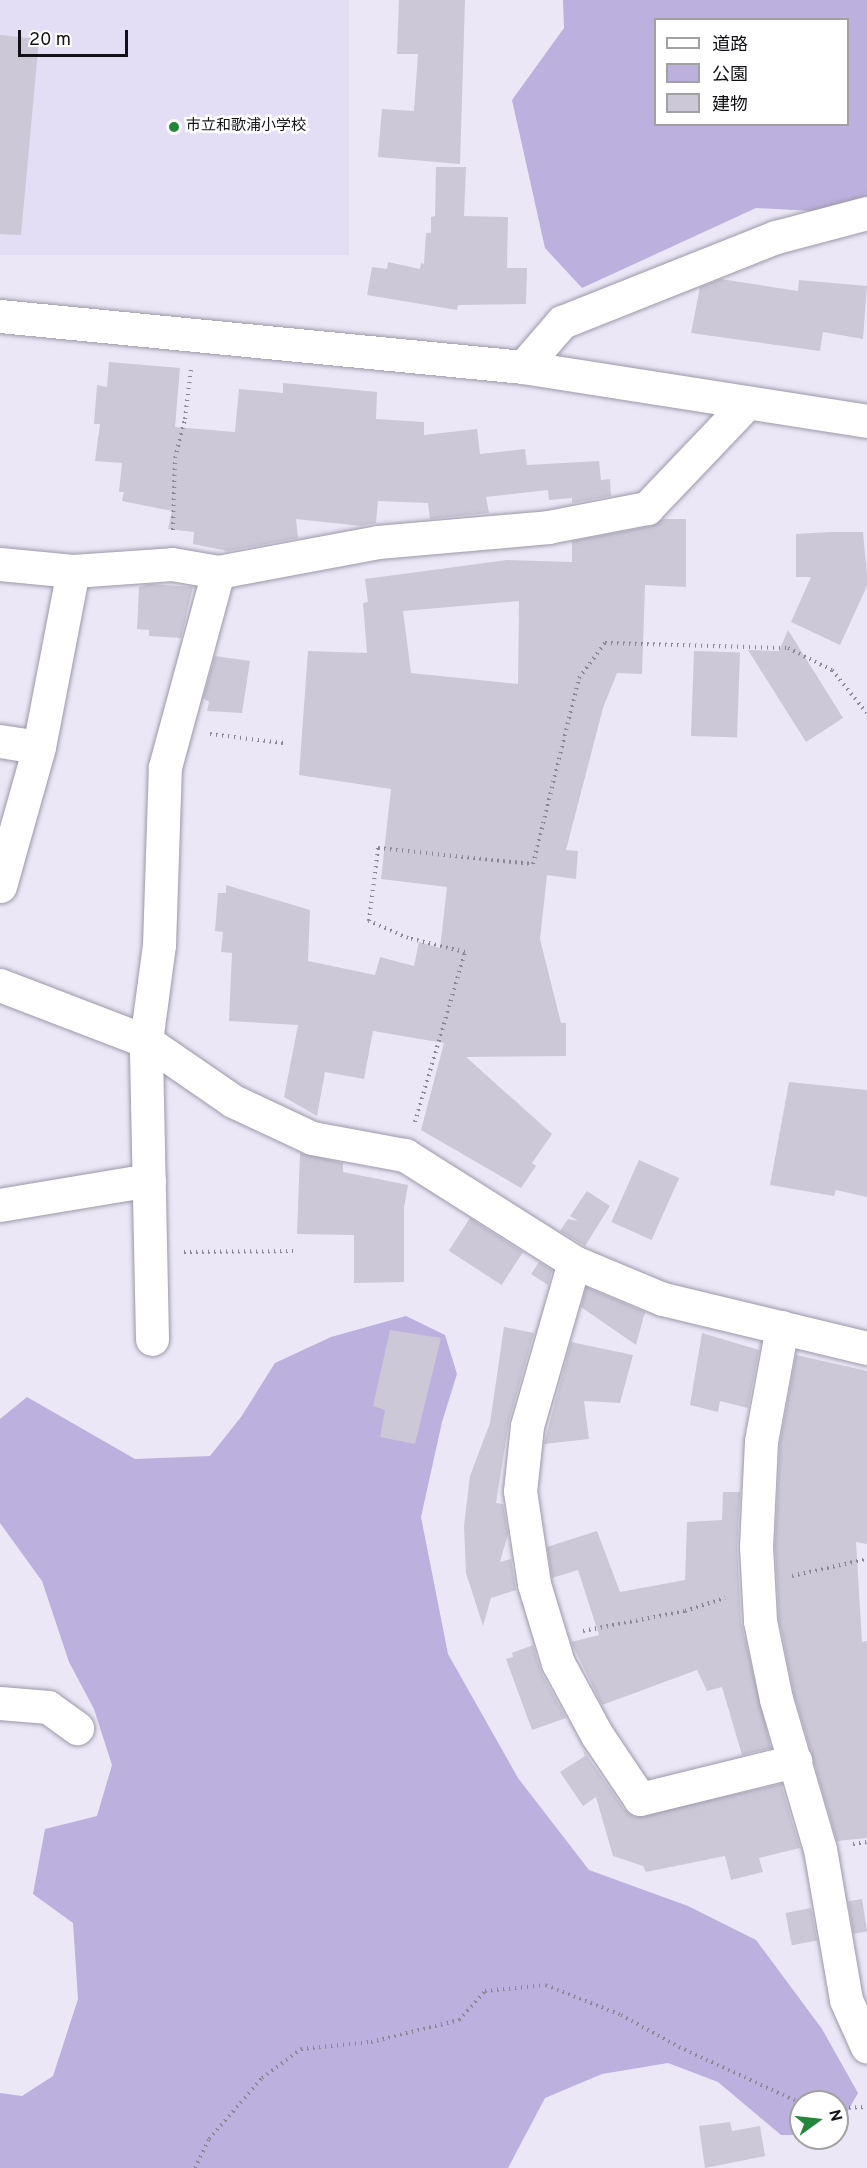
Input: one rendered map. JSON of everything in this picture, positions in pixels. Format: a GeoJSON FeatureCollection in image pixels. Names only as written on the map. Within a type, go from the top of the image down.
{"type":"FeatureCollection","features":[{"type":"Feature","properties":{"kind":"street"},"geometry":{"type":"LineString","coordinates":[[523,367],[562,322],[776,237],[867,213]]}},
{"type":"Feature","properties":{"kind":"street"},"geometry":{"type":"LineString","coordinates":[[0,316],[523,367],[747,404],[867,421]]}},
{"type":"Feature","properties":{"kind":"street"},"geometry":{"type":"LineString","coordinates":[[0,564],[73,571],[172,564],[218,572],[378,542],[548,527],[647,508],[747,404]]}},
{"type":"Feature","properties":{"kind":"street"},"geometry":{"type":"LineString","coordinates":[[0,886],[39,747],[73,571]]}},
{"type":"Feature","properties":{"kind":"street"},"geometry":{"type":"LineString","coordinates":[[152,1339],[146,1041],[159,945],[165,767],[172,729],[218,572]]}},
{"type":"Feature","properties":{"kind":"street"},"geometry":{"type":"LineString","coordinates":[[0,741],[39,747]]}},
{"type":"Feature","properties":{"kind":"street"},"geometry":{"type":"LineString","coordinates":[[0,985],[146,1041],[232,1101],[312,1138],[405,1155],[574,1262],[663,1299],[867,1348]]}},
{"type":"Feature","properties":{"kind":"street"},"geometry":{"type":"LineString","coordinates":[[0,1205],[148,1180]]}},
{"type":"Feature","properties":{"kind":"street"},"geometry":{"type":"LineString","coordinates":[[574,1262],[527,1426],[520,1491],[534,1584],[558,1663],[597,1735],[640,1799],[795,1761]]}},
{"type":"Feature","properties":{"kind":"street"},"geometry":{"type":"LineString","coordinates":[[782,1327],[761,1441],[757,1587],[776,1699],[820,1849],[846,2000],[867,2047]]}},
{"type":"Feature","properties":{"kind":"street"},"geometry":{"type":"LineString","coordinates":[[0,1703],[48,1707],[77,1728]]}},
{"type":"Feature","properties":{"kind":"path"},"geometry":{"type":"LineString","coordinates":[[172,564],[175,458],[185,419],[193,335]]}},
{"type":"Feature","properties":{"kind":"path"},"geometry":{"type":"LineString","coordinates":[[405,1155],[465,952],[408,938],[369,921],[378,848],[533,864],[579,678],[605,643],[788,648],[832,670],[867,713]]}},
{"type":"Feature","properties":{"kind":"path"},"geometry":{"type":"LineString","coordinates":[[172,729],[283,743]]}},
{"type":"Feature","properties":{"kind":"path"},"geometry":{"type":"LineString","coordinates":[[150,1252],[293,1251]]}},
{"type":"Feature","properties":{"kind":"path"},"geometry":{"type":"LineString","coordinates":[[550,1637],[686,1611],[757,1587],[867,1559]]}},
{"type":"Feature","properties":{"kind":"path"},"geometry":{"type":"LineString","coordinates":[[195,2168],[209,2139],[262,2078],[302,2049],[371,2042],[459,2020],[484,1990],[546,1985],[621,2015],[678,2047],[789,2098]]}},
{"type":"Feature","properties":{"kind":"path"},"geometry":{"type":"LineString","coordinates":[[849,2108],[867,2107]]}},
{"type":"Feature","properties":{"kind":"shaded area","name":"市立和歌浦小学校"},"geometry":{"type":"Polygon","coordinates":[[[0,0],[349,0],[349,255],[0,255],[0,0]]]}},
{"type":"Feature","properties":{"kind":"green space"},"geometry":{"type":"Polygon","coordinates":[[[563,0],[867,0],[867,214],[756,208],[582,288],[545,248],[512,100],[564,28],[563,0]]]}},
{"type":"Feature","properties":{"kind":"green space"},"geometry":{"type":"Polygon","coordinates":[[[406,1316],[445,1335],[457,1374],[442,1422],[421,1517],[448,1654],[518,1778],[589,1870],[688,1906],[756,1940],[822,2029],[858,2093],[849,2109],[849,2090],[789,2090],[789,2135],[781,2135],[718,2082],[668,2063],[602,2074],[545,2098],[508,2168],[0,2168],[0,2093],[22,2096],[53,2076],[78,1999],[73,1923],[33,1894],[45,1829],[97,1816],[112,1765],[94,1709],[69,1662],[42,1581],[0,1523],[0,1419],[27,1397],[135,1459],[210,1456],[241,1417],[275,1363],[331,1337],[406,1316]]]}},
{"type":"Feature","properties":{"kind":"building"},"geometry":{"type":"Polygon","coordinates":[[[399,0],[465,0],[460,164],[378,157],[382,109],[414,111],[418,54],[397,54],[399,0]]]}},
{"type":"Feature","properties":{"kind":"building"},"geometry":{"type":"Polygon","coordinates":[[[0,35],[39,39],[21,235],[0,234],[0,35]]]}},
{"type":"Feature","properties":{"kind":"building"},"geometry":{"type":"Polygon","coordinates":[[[436,167],[466,167],[464,216],[508,217],[507,268],[527,268],[526,304],[458,305],[457,310],[367,295],[372,267],[387,269],[388,262],[420,269],[421,263],[424,264],[426,233],[431,233],[431,217],[435,216],[436,167]]]}},
{"type":"Feature","properties":{"kind":"building"},"geometry":{"type":"Polygon","coordinates":[[[721,279],[798,291],[799,280],[867,286],[863,339],[823,332],[820,351],[691,333],[700,287],[721,279]]]}},
{"type":"Feature","properties":{"kind":"building"},"geometry":{"type":"Polygon","coordinates":[[[109,362],[180,368],[175,427],[235,432],[239,389],[283,393],[283,383],[377,392],[376,419],[424,422],[424,435],[477,429],[480,454],[525,449],[527,465],[599,461],[601,480],[610,479],[611,496],[572,503],[572,498],[549,500],[548,490],[486,497],[489,513],[430,519],[428,503],[378,501],[376,523],[361,526],[296,519],[298,538],[228,551],[193,544],[194,532],[168,529],[172,511],[122,501],[124,492],[119,492],[122,463],[95,461],[100,424],[94,424],[97,385],[107,387],[109,362]]]}},
{"type":"Feature","properties":{"kind":"building"},"geometry":{"type":"Polygon","coordinates":[[[663,519],[686,519],[686,587],[645,585],[642,674],[617,673],[603,708],[566,850],[578,851],[576,879],[547,875],[540,939],[561,1023],[566,1023],[566,1056],[466,1057],[552,1134],[532,1163],[536,1166],[521,1188],[421,1130],[444,1043],[373,1031],[364,1079],[325,1072],[317,1116],[284,1097],[298,1025],[229,1021],[232,953],[221,952],[223,932],[215,931],[218,893],[226,893],[226,885],[310,910],[308,961],[375,975],[380,957],[414,966],[419,942],[440,948],[447,887],[381,879],[391,789],[299,775],[308,651],[367,653],[363,603],[368,602],[365,579],[507,560],[572,562],[572,541],[651,526],[663,519]],[[519,601],[403,611],[411,673],[518,684],[519,601]]]}},
{"type":"Feature","properties":{"kind":"building"},"geometry":{"type":"Polygon","coordinates":[[[863,532],[867,574],[867,586],[840,645],[791,622],[811,577],[796,577],[796,534],[863,532]]]}},
{"type":"Feature","properties":{"kind":"building"},"geometry":{"type":"Polygon","coordinates":[[[149,584],[193,587],[181,638],[149,636],[149,630],[137,629],[139,587],[149,584]]]}},
{"type":"Feature","properties":{"kind":"building"},"geometry":{"type":"Polygon","coordinates":[[[788,630],[843,718],[806,742],[748,650],[779,651],[788,630]]]}},
{"type":"Feature","properties":{"kind":"building"},"geometry":{"type":"Polygon","coordinates":[[[694,651],[740,653],[737,738],[691,736],[694,651]]]}},
{"type":"Feature","properties":{"kind":"building"},"geometry":{"type":"Polygon","coordinates":[[[215,656],[250,661],[242,713],[207,711],[209,702],[203,698],[215,656]]]}},
{"type":"Feature","properties":{"kind":"building"},"geometry":{"type":"Polygon","coordinates":[[[789,1082],[867,1090],[867,1197],[836,1190],[834,1196],[770,1185],[789,1082]]]}},
{"type":"Feature","properties":{"kind":"building"},"geometry":{"type":"Polygon","coordinates":[[[300,1153],[343,1163],[343,1172],[408,1185],[404,1208],[404,1282],[354,1283],[354,1235],[297,1234],[300,1153]]]}},
{"type":"Feature","properties":{"kind":"building"},"geometry":{"type":"Polygon","coordinates":[[[639,1160],[679,1178],[652,1240],[611,1222],[639,1160]]]}},
{"type":"Feature","properties":{"kind":"building"},"geometry":{"type":"Polygon","coordinates":[[[587,1191],[610,1206],[585,1246],[560,1231],[568,1219],[578,1221],[570,1216],[587,1191]]]}},
{"type":"Feature","properties":{"kind":"building"},"geometry":{"type":"Polygon","coordinates":[[[470,1218],[523,1252],[502,1285],[449,1251],[470,1218]]]}},
{"type":"Feature","properties":{"kind":"building"},"geometry":{"type":"Polygon","coordinates":[[[539,1262],[552,1270],[548,1285],[531,1274],[539,1262]]]}},
{"type":"Feature","properties":{"kind":"building"},"geometry":{"type":"Polygon","coordinates":[[[586,1287],[645,1312],[636,1345],[581,1307],[586,1287]]]}},
{"type":"Feature","properties":{"kind":"building"},"geometry":{"type":"Polygon","coordinates":[[[504,1327],[534,1333],[509,1421],[496,1503],[503,1504],[508,1534],[500,1562],[511,1559],[516,1590],[491,1598],[483,1626],[466,1573],[464,1526],[470,1476],[490,1423],[504,1327]]]}},
{"type":"Feature","properties":{"kind":"building"},"geometry":{"type":"Polygon","coordinates":[[[390,1330],[441,1338],[415,1444],[380,1437],[385,1410],[373,1406],[390,1330]]]}},
{"type":"Feature","properties":{"kind":"building"},"geometry":{"type":"Polygon","coordinates":[[[702,1333],[759,1350],[748,1408],[720,1401],[718,1412],[690,1405],[702,1333]]]}},
{"type":"Feature","properties":{"kind":"building"},"geometry":{"type":"Polygon","coordinates":[[[571,1342],[633,1355],[620,1403],[584,1401],[589,1439],[544,1444],[571,1342]]]}},
{"type":"Feature","properties":{"kind":"building"},"geometry":{"type":"Polygon","coordinates":[[[796,1355],[867,1371],[867,1544],[856,1542],[862,1642],[867,1641],[867,1838],[837,1841],[794,1694],[779,1619],[775,1546],[780,1443],[796,1355]]]}},
{"type":"Feature","properties":{"kind":"building"},"geometry":{"type":"Polygon","coordinates":[[[723,1492],[740,1492],[737,1547],[741,1622],[771,1748],[742,1755],[722,1687],[707,1691],[697,1670],[602,1705],[571,1642],[599,1635],[578,1570],[552,1578],[547,1547],[597,1531],[620,1592],[685,1580],[687,1522],[722,1520],[723,1492]]]}},
{"type":"Feature","properties":{"kind":"building"},"geometry":{"type":"Polygon","coordinates":[[[533,1645],[541,1672],[566,1718],[532,1730],[506,1659],[513,1657],[512,1653],[533,1645]]]}},
{"type":"Feature","properties":{"kind":"building"},"geometry":{"type":"Polygon","coordinates":[[[583,1750],[624,1809],[634,1817],[781,1784],[800,1848],[759,1858],[763,1872],[731,1880],[725,1856],[646,1872],[643,1866],[613,1856],[596,1797],[583,1806],[560,1772],[585,1756],[583,1750]]]}},
{"type":"Feature","properties":{"kind":"building"},"geometry":{"type":"Polygon","coordinates":[[[862,1899],[867,1932],[853,1934],[848,1901],[862,1899]]]}},
{"type":"Feature","properties":{"kind":"building"},"geometry":{"type":"Polygon","coordinates":[[[811,1908],[817,1940],[792,1945],[785,1913],[811,1908]]]}},
{"type":"Feature","properties":{"kind":"building"},"geometry":{"type":"Polygon","coordinates":[[[730,2122],[732,2131],[760,2126],[765,2156],[705,2168],[699,2126],[730,2122]]]}},
{"type":"Feature","properties":{"kind":"place","name":"市立和歌浦小学校"},"geometry":{"type":"Point","coordinates":[174,127]}}]}
